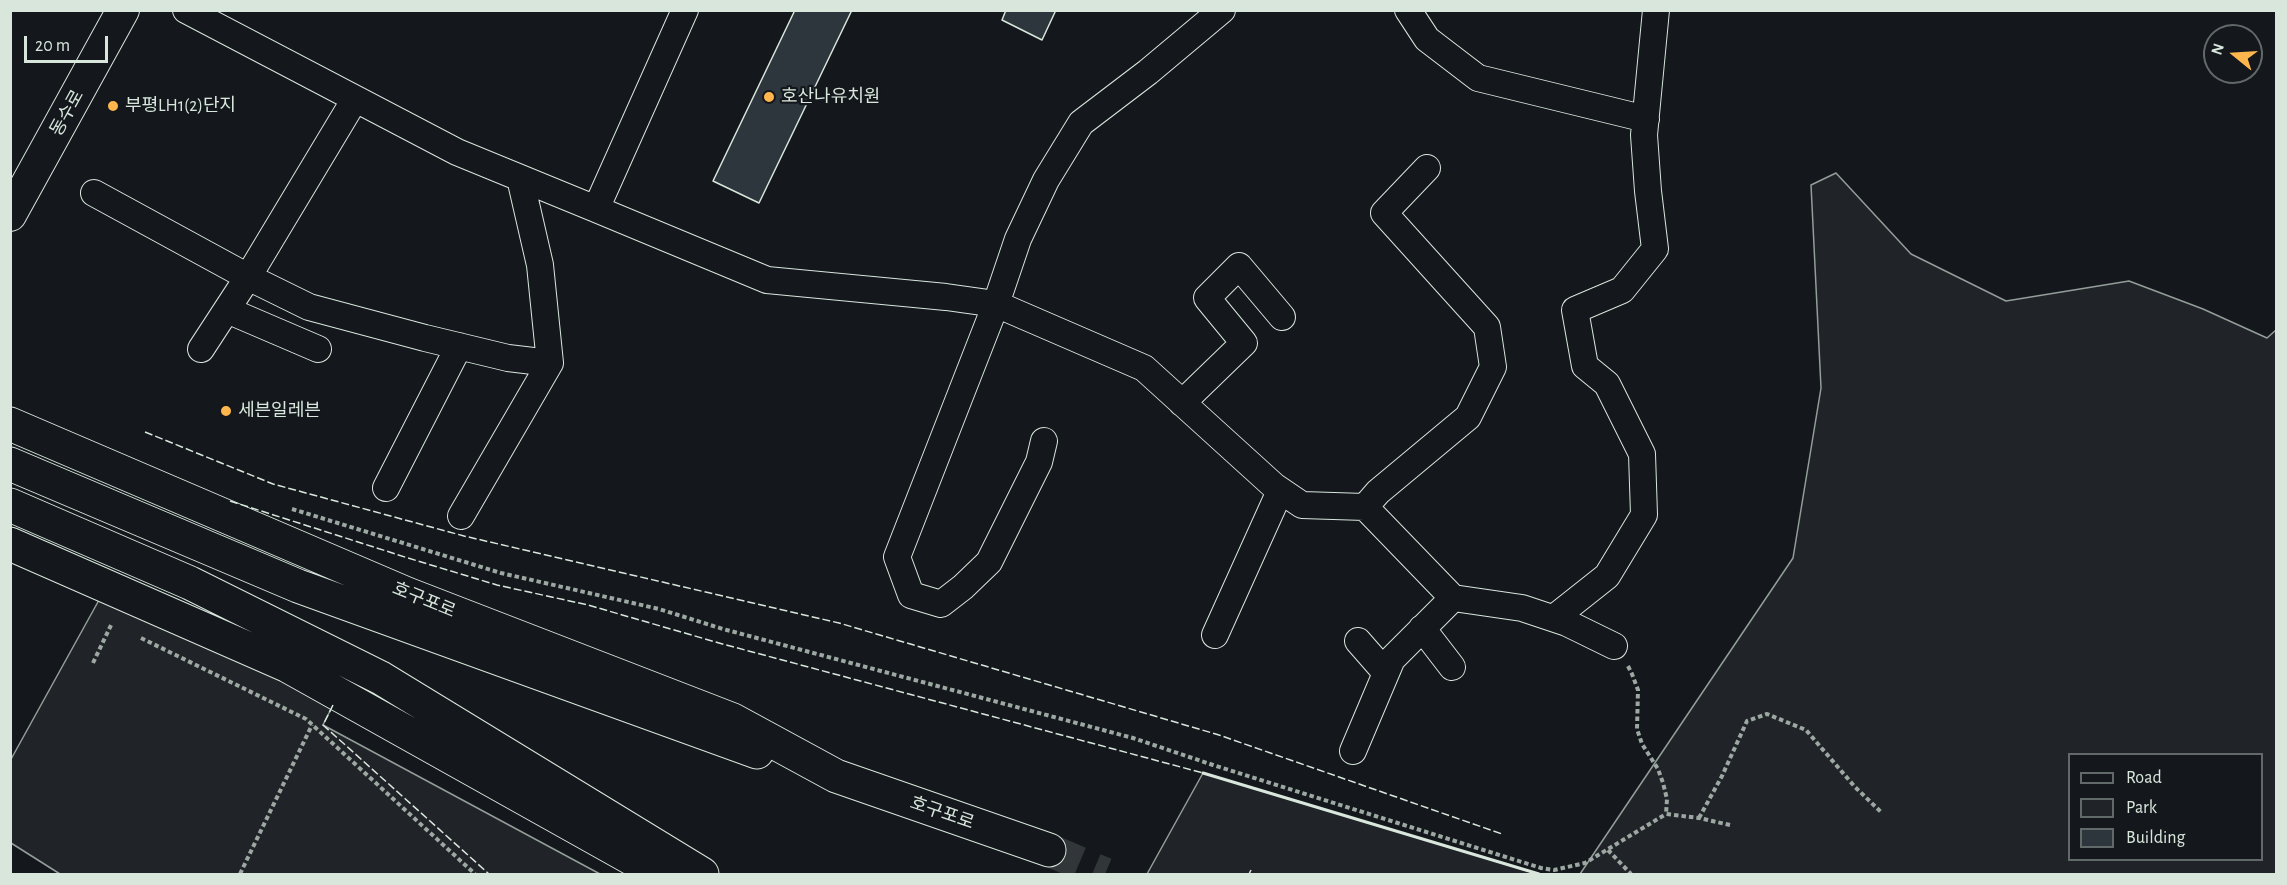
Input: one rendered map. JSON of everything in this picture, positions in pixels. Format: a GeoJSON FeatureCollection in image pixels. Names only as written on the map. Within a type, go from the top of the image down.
{"type":"FeatureCollection","features":[{"type":"Feature","properties":{"kind":"main road","name":"호구포로"},"geometry":{"type":"LineString","coordinates":[[10,424],[407,594],[733,720],[836,776]]}},
{"type":"Feature","properties":{"kind":"main road","name":"호구포로"},"geometry":{"type":"LineString","coordinates":[[10,464],[298,586],[725,742],[836,776],[1049,850]]}},
{"type":"Feature","properties":{"kind":"main road"},"geometry":{"type":"LineString","coordinates":[[10,506],[190,583],[381,678],[702,874]]}},
{"type":"Feature","properties":{"kind":"main road"},"geometry":{"type":"LineString","coordinates":[[10,544],[288,666],[640,863],[667,874]]}},
{"type":"Feature","properties":{"kind":"street","name":"동수로"},"geometry":{"type":"LineString","coordinates":[[10,215],[123,10]]}},
{"type":"Feature","properties":{"kind":"street"},"geometry":{"type":"LineString","coordinates":[[186,10],[457,152],[767,280],[996,304],[1144,368],[1280,491],[1302,505],[1365,507],[1453,598],[1522,608],[1554,618],[1614,646]]}},
{"type":"Feature","properties":{"kind":"street"},"geometry":{"type":"LineString","coordinates":[[596,209],[685,10]]}},
{"type":"Feature","properties":{"kind":"street"},"geometry":{"type":"LineString","coordinates":[[1044,441],[1039,462],[989,562],[941,604],[911,595],[897,557],[996,304],[1018,239],[1046,180],[1081,123],[1148,72],[1222,10]]}},
{"type":"Feature","properties":{"kind":"street"},"geometry":{"type":"LineString","coordinates":[[1408,10],[1427,39],[1478,78],[1646,119]]}},
{"type":"Feature","properties":{"kind":"street"},"geometry":{"type":"LineString","coordinates":[[1554,618],[1607,576],[1644,515],[1642,454],[1607,384],[1585,366],[1575,310],[1622,290],[1655,249],[1644,135],[1656,10]]}},
{"type":"Feature","properties":{"kind":"street"},"geometry":{"type":"LineString","coordinates":[[201,349],[249,277],[355,99]]}},
{"type":"Feature","properties":{"kind":"street"},"geometry":{"type":"LineString","coordinates":[[1365,507],[1378,492],[1468,417],[1493,367],[1487,327],[1384,213],[1427,168]]}},
{"type":"Feature","properties":{"kind":"street"},"geometry":{"type":"LineString","coordinates":[[461,516],[550,363],[540,266],[520,178]]}},
{"type":"Feature","properties":{"kind":"street"},"geometry":{"type":"LineString","coordinates":[[94,193],[309,307],[508,358],[550,363]]}},
{"type":"Feature","properties":{"kind":"street"},"geometry":{"type":"LineString","coordinates":[[1182,403],[1244,343],[1207,298],[1239,266],[1282,317]]}},
{"type":"Feature","properties":{"kind":"street"},"geometry":{"type":"LineString","coordinates":[[227,310],[318,349]]}},
{"type":"Feature","properties":{"kind":"street"},"geometry":{"type":"LineString","coordinates":[[386,488],[459,346]]}},
{"type":"Feature","properties":{"kind":"street"},"geometry":{"type":"LineString","coordinates":[[1215,635],[1280,491]]}},
{"type":"Feature","properties":{"kind":"street"},"geometry":{"type":"LineString","coordinates":[[1353,752],[1392,659],[1453,598]]}},
{"type":"Feature","properties":{"kind":"street"},"geometry":{"type":"LineString","coordinates":[[1422,628],[1452,667]]}},
{"type":"Feature","properties":{"kind":"street"},"geometry":{"type":"LineString","coordinates":[[1358,640],[1386,673]]}},
{"type":"Feature","properties":{"kind":"path"},"geometry":{"type":"LineString","coordinates":[[290,508],[501,573],[659,609],[723,629],[1133,738],[1224,769],[1541,868],[1554,870],[1585,863],[1666,813],[1730,825]]}},
{"type":"Feature","properties":{"kind":"path"},"geometry":{"type":"LineString","coordinates":[[93,663],[112,623]]}},
{"type":"Feature","properties":{"kind":"path"},"geometry":{"type":"LineString","coordinates":[[1614,646],[1632,674],[1638,690],[1637,729],[1642,744],[1658,769],[1663,783],[1666,813]]}},
{"type":"Feature","properties":{"kind":"path"},"geometry":{"type":"LineString","coordinates":[[1699,818],[1722,776],[1747,721],[1767,714],[1806,730],[1855,787],[1881,812]]}},
{"type":"Feature","properties":{"kind":"path"},"geometry":{"type":"LineString","coordinates":[[240,874],[312,725],[475,874]]}},
{"type":"Feature","properties":{"kind":"path"},"geometry":{"type":"LineString","coordinates":[[1608,849],[1631,874]]}},
{"type":"Feature","properties":{"kind":"green space"},"geometry":{"type":"Polygon","coordinates":[[[1836,173],[1911,254],[2006,301],[2129,281],[2203,309],[2267,338],[2276,330],[2276,874],[1580,874],[1793,558],[1821,388],[1811,185],[1836,173]]]}},
{"type":"Feature","properties":{"kind":"green space"},"geometry":{"type":"Polygon","coordinates":[[[104,591],[334,703],[323,725],[600,874],[60,874],[11,843],[10,761],[104,591]]]}},
{"type":"Feature","properties":{"kind":"green space"},"geometry":{"type":"Polygon","coordinates":[[[1203,773],[1538,874],[1147,874],[1203,773]]]}},
{"type":"Feature","properties":{"kind":"building"},"geometry":{"type":"Polygon","coordinates":[[[795,10],[852,10],[759,203],[713,181],[795,10]]]}},
{"type":"Feature","properties":{"kind":"building"},"geometry":{"type":"Polygon","coordinates":[[[1006,10],[1056,10],[1042,40],[1002,20],[1006,10]]]}},
{"type":"Feature","properties":{"kind":"tunnel"},"geometry":{"type":"LineString","coordinates":[[1049,850],[1105,874]]}},
{"type":"Feature","properties":{"kind":"fence"},"geometry":{"type":"LineString","coordinates":[[145,432],[273,484],[464,536],[839,623],[1219,735],[1502,834]]}},
{"type":"Feature","properties":{"kind":"fence"},"geometry":{"type":"LineString","coordinates":[[230,501],[497,585],[588,605],[719,643],[1203,773]]}},
{"type":"Feature","properties":{"kind":"fence"},"geometry":{"type":"LineString","coordinates":[[333,705],[323,725],[489,874]]}},
{"type":"Feature","properties":{"kind":"fence"},"geometry":{"type":"LineString","coordinates":[[1249,874],[1251,870]]}},
{"type":"Feature","properties":{"kind":"wall"},"geometry":{"type":"LineString","coordinates":[[1203,773],[1539,874]]}},
{"type":"Feature","properties":{"kind":"place","name":"호산나유치원"},"geometry":{"type":"Point","coordinates":[769,97]}},
{"type":"Feature","properties":{"kind":"place","name":"부평LH1(2)단지"},"geometry":{"type":"Point","coordinates":[113,106]}},
{"type":"Feature","properties":{"kind":"place","name":"세븐일레븐"},"geometry":{"type":"Point","coordinates":[226,411]}}]}
